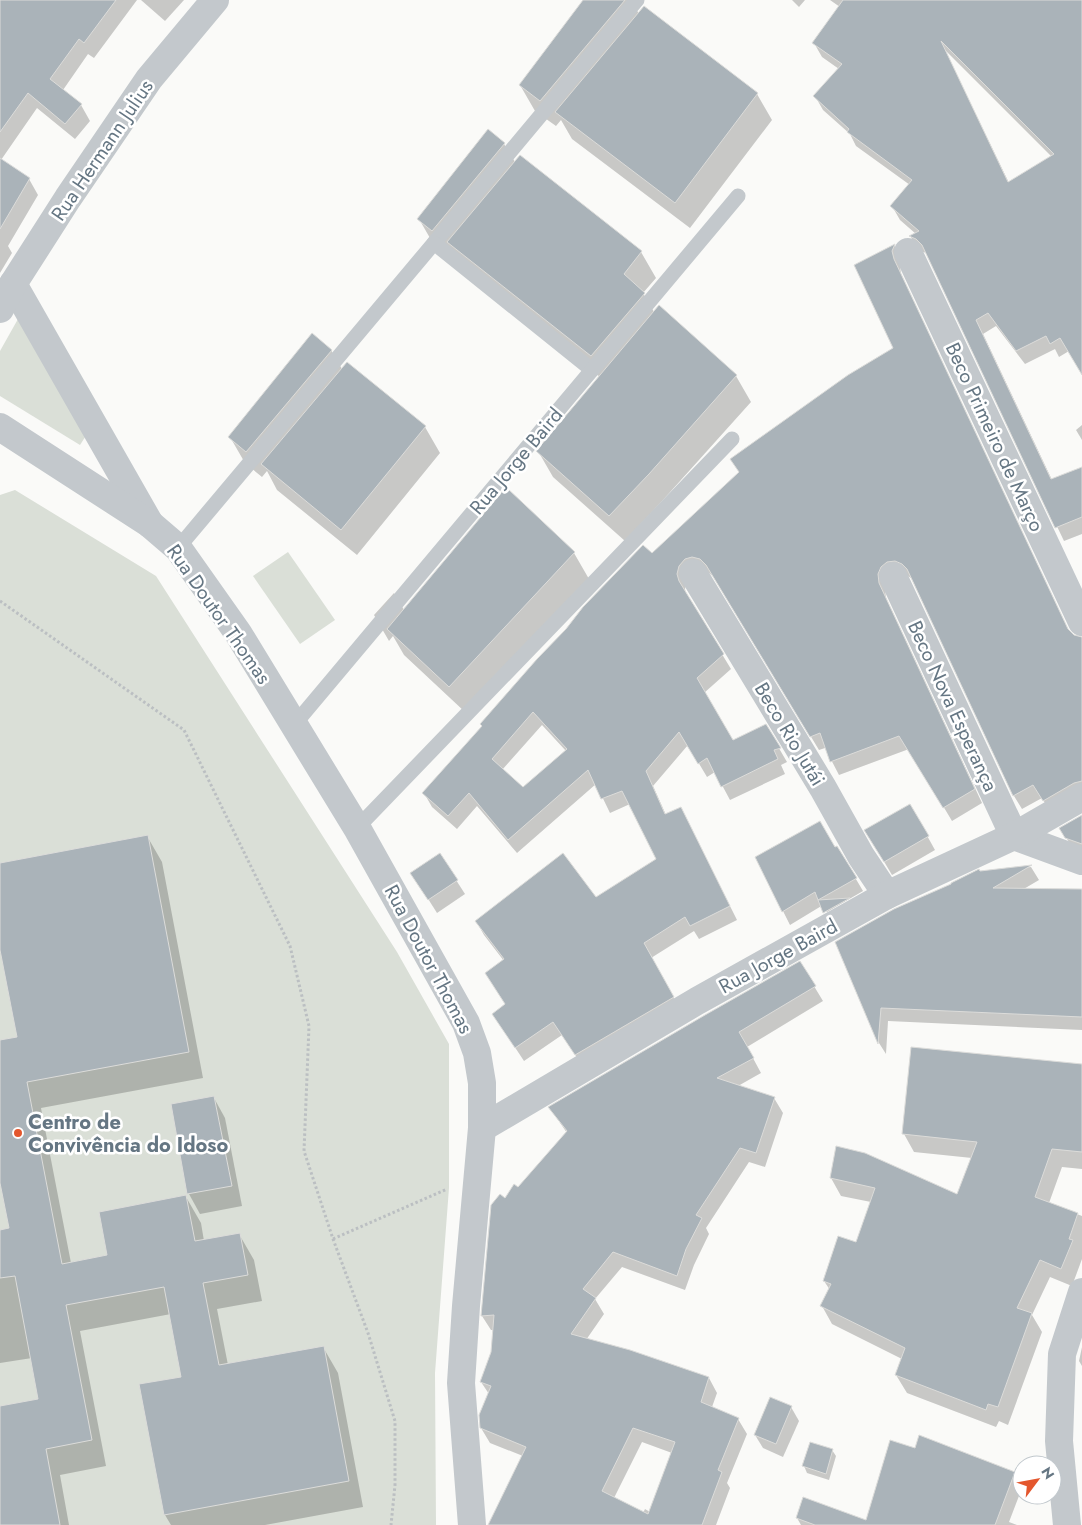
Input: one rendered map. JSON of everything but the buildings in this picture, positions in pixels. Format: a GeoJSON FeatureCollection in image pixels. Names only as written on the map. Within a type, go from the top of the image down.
{"type":"FeatureCollection","features":[{"type":"Feature","properties":{"kind":"street","name":"Rua Hermann Julius"},"geometry":{"type":"LineString","coordinates":[[0,309],[13,284],[68,198],[149,79],[215,0]]}},
{"type":"Feature","properties":{"kind":"street","name":"Beco Primeiro de Março"},"geometry":{"type":"LineString","coordinates":[[908,252],[1082,622]]}},
{"type":"Feature","properties":{"kind":"street","name":"Rua Doutor Thomas"},"geometry":{"type":"LineString","coordinates":[[13,284],[150,524]]}},
{"type":"Feature","properties":{"kind":"street","name":"Rua Doutor Thomas"},"geometry":{"type":"LineString","coordinates":[[5,436],[150,524],[178,548],[238,634],[357,828],[466,1023],[477,1053],[482,1083],[482,1128],[461,1383],[472,1525]]}},
{"type":"Feature","properties":{"kind":"street","name":"Beco Rio Jutái"},"geometry":{"type":"LineString","coordinates":[[693,573],[823,788],[861,856],[887,895]]}},
{"type":"Feature","properties":{"kind":"street","name":"Beco Nova Esperança"},"geometry":{"type":"LineString","coordinates":[[892,576],[1014,836]]}},
{"type":"Feature","properties":{"kind":"street","name":"Rua Jorge Baird"},"geometry":{"type":"LineString","coordinates":[[482,1128],[697,1001],[887,895],[1014,836],[1082,797]]}},
{"type":"Feature","properties":{"kind":"street"},"geometry":{"type":"LineString","coordinates":[[1014,836],[1082,861]]}},
{"type":"Feature","properties":{"kind":"street"},"geometry":{"type":"LineString","coordinates":[[1067,1525],[1059,1441],[1062,1354],[1082,1292]]}},
{"type":"Feature","properties":{"kind":"lane"},"geometry":{"type":"LineString","coordinates":[[178,548],[637,0]]}},
{"type":"Feature","properties":{"kind":"lane","name":"Rua Jorge Baird"},"geometry":{"type":"LineString","coordinates":[[294,726],[738,196]]}},
{"type":"Feature","properties":{"kind":"lane"},"geometry":{"type":"LineString","coordinates":[[434,243],[592,370]]}},
{"type":"Feature","properties":{"kind":"lane"},"geometry":{"type":"LineString","coordinates":[[357,828],[732,439]]}},
{"type":"Feature","properties":{"kind":"path"},"geometry":{"type":"LineString","coordinates":[[0,601],[184,730],[290,946],[310,1026],[304,1151],[333,1239],[368,1334],[394,1421],[395,1485],[390,1525]]}},
{"type":"Feature","properties":{"kind":"path"},"geometry":{"type":"LineString","coordinates":[[333,1239],[478,1176]]}},
{"type":"Feature","properties":{"kind":"shaded area"},"geometry":{"type":"Polygon","coordinates":[[[18,319],[89,431],[80,445],[0,396],[0,351],[18,319]]]}},
{"type":"Feature","properties":{"kind":"shaded area"},"geometry":{"type":"Polygon","coordinates":[[[15,490],[156,576],[397,952],[449,1044],[449,1188],[435,1373],[436,1525],[0,1525],[0,495],[15,490]]]}},
{"type":"Feature","properties":{"kind":"shaded area"},"geometry":{"type":"Polygon","coordinates":[[[288,552],[335,620],[300,644],[253,576],[288,552]]]}},
{"type":"Feature","properties":{"kind":"place","name":"Centro de Convivência do Idoso"},"geometry":{"type":"Point","coordinates":[18,1133]}}]}
